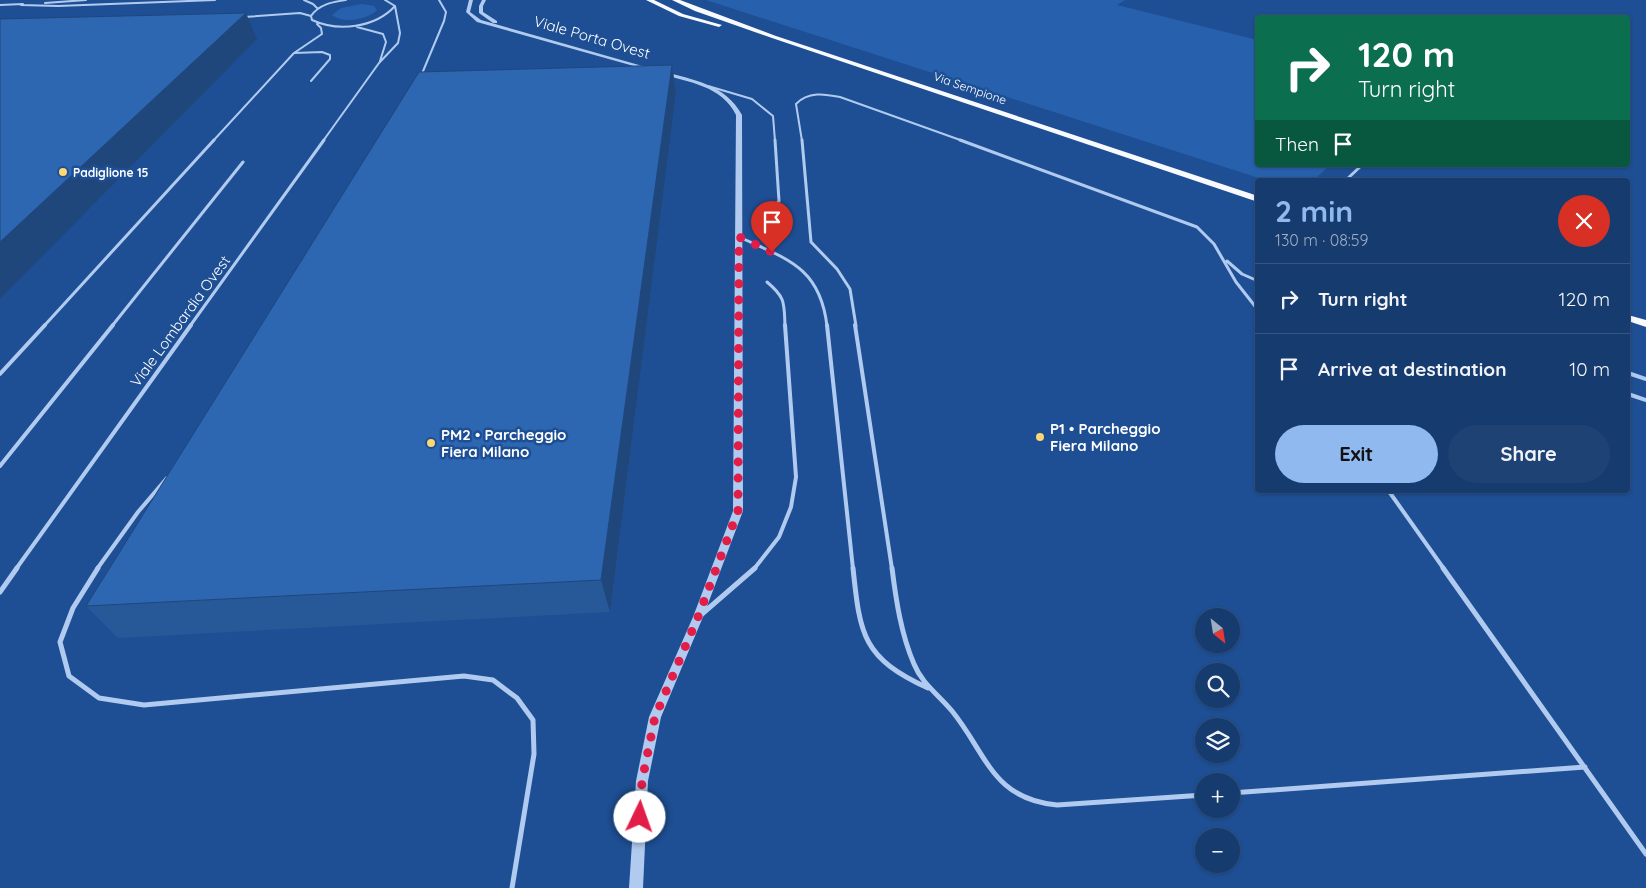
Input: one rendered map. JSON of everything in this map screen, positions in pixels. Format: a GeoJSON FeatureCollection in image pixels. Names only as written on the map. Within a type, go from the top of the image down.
{"type":"FeatureCollection","features":[{"type":"Feature","properties":{"kind":"main road"},"geometry":{"type":"LineString","coordinates":[[649,0],[666,9],[699,20],[774,37]]}},
{"type":"Feature","properties":{"kind":"main road","name":"Via Sempione"},"geometry":{"type":"LineString","coordinates":[[675,0],[774,37],[1255,198]]}},
{"type":"Feature","properties":{"kind":"main road"},"geometry":{"type":"LineString","coordinates":[[1630,319],[1646,324]]}},
{"type":"Feature","properties":{"kind":"street","name":"Viale Porta Ovest"},"geometry":{"type":"LineString","coordinates":[[471,0],[468,9],[470,15],[479,21],[694,82],[724,95],[736,106],[739,115],[738,511],[698,617],[655,717],[642,781],[636,888]]}},
{"type":"Feature","properties":{"kind":"street","name":"Viale Porta Ovest"},"geometry":{"type":"LineString","coordinates":[[484,0],[481,6],[482,13],[502,26]]}},
{"type":"Feature","properties":{"kind":"lane"},"geometry":{"type":"LineString","coordinates":[[0,5],[86,0]]}},
{"type":"Feature","properties":{"kind":"lane"},"geometry":{"type":"LineString","coordinates":[[21,4],[58,6],[214,0]]}},
{"type":"Feature","properties":{"kind":"lane"},"geometry":{"type":"LineString","coordinates":[[304,0],[313,4],[318,9]]}},
{"type":"Feature","properties":{"kind":"lane"},"geometry":{"type":"LineString","coordinates":[[311,16],[318,9],[346,0]]}},
{"type":"Feature","properties":{"kind":"lane"},"geometry":{"type":"LineString","coordinates":[[317,24],[337,27],[364,24],[381,19],[389,15],[395,6],[385,0]]}},
{"type":"Feature","properties":{"kind":"lane"},"geometry":{"type":"LineString","coordinates":[[419,80],[444,21],[446,12],[439,0]]}},
{"type":"Feature","properties":{"kind":"lane","name":"Viale Lombardia Ovest"},"geometry":{"type":"LineString","coordinates":[[0,592],[379,63],[397,46],[401,36],[395,6]]}},
{"type":"Feature","properties":{"kind":"lane"},"geometry":{"type":"LineString","coordinates":[[0,374],[294,53],[322,34],[322,28],[312,20],[311,16],[300,13],[243,17]]}},
{"type":"Feature","properties":{"kind":"lane","name":"Viale Lombardia Ovest"},"geometry":{"type":"LineString","coordinates":[[337,27],[370,29],[383,34],[386,42],[379,63]]}},
{"type":"Feature","properties":{"kind":"lane"},"geometry":{"type":"LineString","coordinates":[[294,53],[322,52],[330,55],[330,59],[311,81]]}},
{"type":"Feature","properties":{"kind":"lane"},"geometry":{"type":"LineString","coordinates":[[694,82],[747,97],[758,102],[774,116],[778,201],[772,210],[763,216]]}},
{"type":"Feature","properties":{"kind":"lane"},"geometry":{"type":"LineString","coordinates":[[1195,796],[1057,805],[1035,802],[1014,792],[997,778],[952,711],[928,688],[917,672],[901,623],[850,289],[837,269],[811,242],[804,155],[796,104],[798,101],[816,95],[840,97],[1189,223],[1205,232],[1225,260],[1242,274],[1255,280]]}},
{"type":"Feature","properties":{"kind":"lane"},"geometry":{"type":"LineString","coordinates":[[0,466],[243,162]]}},
{"type":"Feature","properties":{"kind":"lane"},"geometry":{"type":"LineString","coordinates":[[1348,178],[1360,167]]}},
{"type":"Feature","properties":{"kind":"lane"},"geometry":{"type":"LineString","coordinates":[[739,237],[801,268],[818,287],[825,310],[858,615],[874,653],[885,666],[928,688]]}},
{"type":"Feature","properties":{"kind":"lane"},"geometry":{"type":"LineString","coordinates":[[1225,260],[1229,271],[1255,306]]}},
{"type":"Feature","properties":{"kind":"lane"},"geometry":{"type":"LineString","coordinates":[[698,617],[758,566],[779,537],[791,507],[796,477],[784,306],[780,293],[766,282]]}},
{"type":"Feature","properties":{"kind":"lane"},"geometry":{"type":"LineString","coordinates":[[1630,374],[1646,379]]}},
{"type":"Feature","properties":{"kind":"lane"},"geometry":{"type":"LineString","coordinates":[[1630,395],[1646,400]]}},
{"type":"Feature","properties":{"kind":"lane"},"geometry":{"type":"LineString","coordinates":[[168,477],[138,512],[73,608],[60,642],[69,676],[98,698],[144,705],[464,676],[493,680],[517,698],[533,720],[534,754],[512,888]]}},
{"type":"Feature","properties":{"kind":"lane"},"geometry":{"type":"LineString","coordinates":[[1390,493],[1646,854]]}},
{"type":"Feature","properties":{"kind":"lane"},"geometry":{"type":"LineString","coordinates":[[1240,792],[1585,767]]}},
{"type":"Feature","properties":{"kind":"shaded area"},"geometry":{"type":"Polygon","coordinates":[[[706,0],[1125,0],[1117,5],[1255,40],[1255,167],[1328,167],[1316,178],[1259,178],[706,0]]]}},
{"type":"Feature","properties":{"kind":"shaded area"},"geometry":{"type":"Polygon","coordinates":[[[362,4],[374,6],[377,10],[355,20],[337,18],[332,15],[341,8],[362,4]]]}},
{"type":"Feature","properties":{"kind":"building","name":"Padiglione 15"},"geometry":{"type":"Polygon","coordinates":[[[246,13],[0,242],[0,19],[246,13]]]}},
{"type":"Feature","properties":{"kind":"building","name":"PM2 • Parcheggio Fiera Milano"},"geometry":{"type":"Polygon","coordinates":[[[672,65],[601,580],[86,606],[419,72],[672,65]]]}},
{"type":"Feature","properties":{"kind":"place","name":"Padiglione 15"},"geometry":{"type":"Point","coordinates":[63,172]}},
{"type":"Feature","properties":{"kind":"place","name":"P1 • Parcheggio Fiera Milano"},"geometry":{"type":"Point","coordinates":[1040,437]}},
{"type":"Feature","properties":{"kind":"place","name":"PM2 • Parcheggio Fiera Milano"},"geometry":{"type":"Point","coordinates":[431,443]}},
{"type":"Feature","properties":{"kind":"route"},"geometry":{"type":"LineString","coordinates":[[640,817],[642,781],[655,717],[698,617],[738,511],[739,237],[772,252]]}}]}
